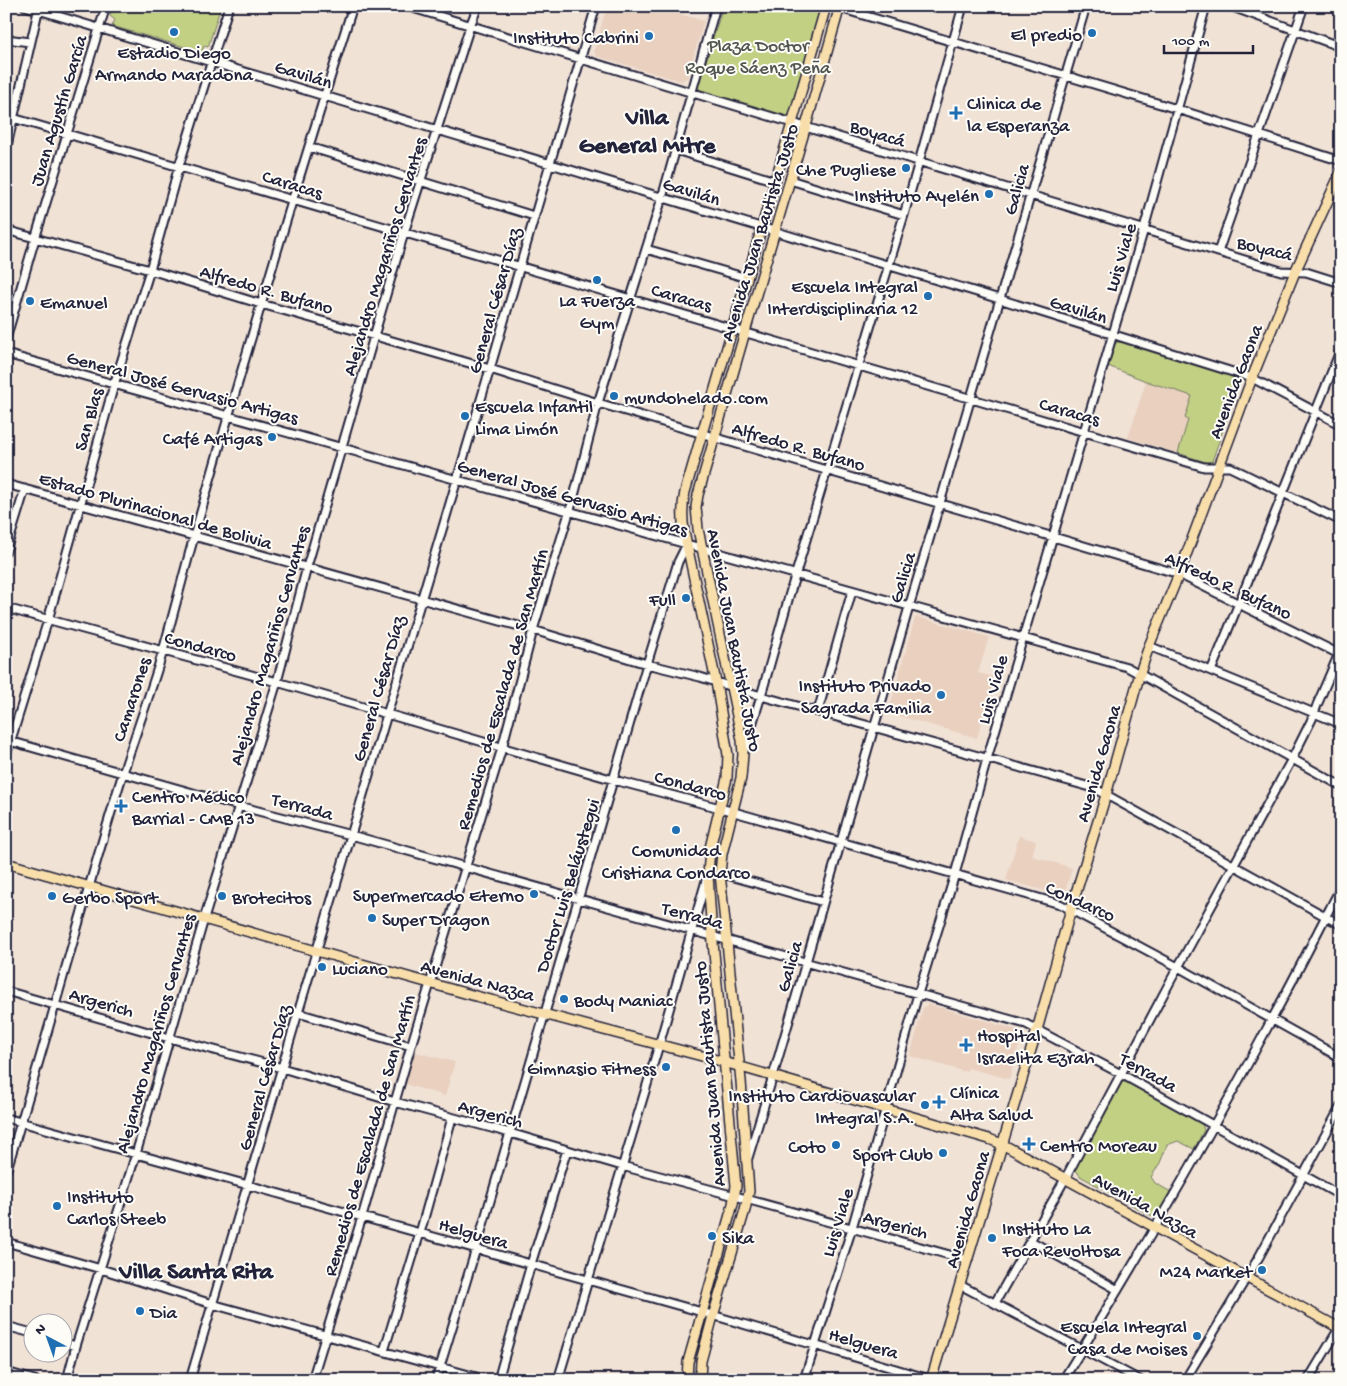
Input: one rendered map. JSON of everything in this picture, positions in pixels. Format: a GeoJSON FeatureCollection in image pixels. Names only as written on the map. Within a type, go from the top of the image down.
{"type":"FeatureCollection","features":[{"type":"Feature","properties":{"kind":"main road","name":"Avenida Juan Bautista Justo"},"geometry":{"type":"LineString","coordinates":[[687,1380],[688,1362],[735,1196],[735,1174],[712,936],[708,875],[710,848],[727,778],[728,755],[716,682],[683,524],[683,503],[826,6]]}},
{"type":"Feature","properties":{"kind":"main road","name":"Avenida Juan Bautista Justo"},"geometry":{"type":"LineString","coordinates":[[700,1380],[701,1361],[749,1191],[720,873],[722,854],[741,778],[742,740],[698,529],[696,507],[744,332],[806,127],[838,7]]}},
{"type":"Feature","properties":{"kind":"main road","name":"Avenida Gaona"},"geometry":{"type":"LineString","coordinates":[[932,1379],[1037,1030],[1149,646],[1179,574],[1252,378],[1295,272],[1341,172]]}},
{"type":"Feature","properties":{"kind":"main road","name":"Avenida Nazca"},"geometry":{"type":"LineString","coordinates":[[6,862],[430,983],[724,1062],[989,1138],[1340,1328]]}},
{"type":"Feature","properties":{"kind":"street","name":"Gavilán"},"geometry":{"type":"LineString","coordinates":[[25,6],[38,7],[98,28],[888,266],[1252,378],[1341,425]]}},
{"type":"Feature","properties":{"kind":"street","name":"Juan Agustín García"},"geometry":{"type":"LineString","coordinates":[[6,339],[106,6]]}},
{"type":"Feature","properties":{"kind":"street","name":"San Blas"},"geometry":{"type":"LineString","coordinates":[[6,756],[8,740],[48,620],[114,385],[229,6]]}},
{"type":"Feature","properties":{"kind":"street","name":"Camarones"},"geometry":{"type":"LineString","coordinates":[[6,1172],[123,772],[163,652],[194,536],[261,304],[353,6]]}},
{"type":"Feature","properties":{"kind":"street","name":"Boyacá"},"geometry":{"type":"LineString","coordinates":[[406,6],[1281,271],[1310,273],[1341,283]]}},
{"type":"Feature","properties":{"kind":"street","name":"Alejandro Magariños Cervantes"},"geometry":{"type":"LineString","coordinates":[[67,1380],[136,1154],[204,919],[277,682],[307,568],[404,233],[478,6]]}},
{"type":"Feature","properties":{"kind":"street","name":"General César Díaz"},"geometry":{"type":"LineString","coordinates":[[190,1380],[596,6]]}},
{"type":"Feature","properties":{"kind":"street","name":"Remedios de Escalada de San Martín"},"geometry":{"type":"LineString","coordinates":[[312,1380],[502,748],[533,630],[570,511],[598,403],[662,198],[716,6]]}},
{"type":"Feature","properties":{"kind":"street"},"geometry":{"type":"LineString","coordinates":[[743,754],[904,215],[963,6]]}},
{"type":"Feature","properties":{"kind":"street","name":"Galicia"},"geometry":{"type":"LineString","coordinates":[[747,1158],[773,1076],[1086,6]]}},
{"type":"Feature","properties":{"kind":"street","name":"Luis Viale"},"geometry":{"type":"LineString","coordinates":[[804,1380],[852,1228],[918,994],[1144,229],[1206,6]]}},
{"type":"Feature","properties":{"kind":"street"},"geometry":{"type":"LineString","coordinates":[[1230,6],[1341,47]]}},
{"type":"Feature","properties":{"kind":"street"},"geometry":{"type":"LineString","coordinates":[[1218,252],[1304,6]]}},
{"type":"Feature","properties":{"kind":"street"},"geometry":{"type":"LineString","coordinates":[[6,150],[10,117],[20,93],[38,7]]}},
{"type":"Feature","properties":{"kind":"street"},"geometry":{"type":"LineString","coordinates":[[838,7],[1341,161]]}},
{"type":"Feature","properties":{"kind":"street"},"geometry":{"type":"LineString","coordinates":[[6,39],[30,42]]}},
{"type":"Feature","properties":{"kind":"street","name":"Caracas"},"geometry":{"type":"LineString","coordinates":[[10,117],[1204,467],[1230,467],[1341,521]]}},
{"type":"Feature","properties":{"kind":"street"},"geometry":{"type":"LineString","coordinates":[[309,147],[534,216]]}},
{"type":"Feature","properties":{"kind":"street"},"geometry":{"type":"LineString","coordinates":[[676,150],[775,181]]}},
{"type":"Feature","properties":{"kind":"street"},"geometry":{"type":"LineString","coordinates":[[790,180],[904,215]]}},
{"type":"Feature","properties":{"kind":"street","name":"Alfredo R. Bufano"},"geometry":{"type":"LineString","coordinates":[[6,230],[490,369],[598,403],[1179,574],[1340,653]]}},
{"type":"Feature","properties":{"kind":"street"},"geometry":{"type":"LineString","coordinates":[[646,249],[747,278]]}},
{"type":"Feature","properties":{"kind":"street"},"geometry":{"type":"LineString","coordinates":[[1211,670],[1341,349]]}},
{"type":"Feature","properties":{"kind":"street","name":"General José Gervasio Artigas"},"geometry":{"type":"LineString","coordinates":[[6,354],[1127,667],[1341,786]]}},
{"type":"Feature","properties":{"kind":"street","name":"Estado Plurinacional de Bolivia"},"geometry":{"type":"LineString","coordinates":[[6,484],[1094,788],[1341,925]]}},
{"type":"Feature","properties":{"kind":"street"},"geometry":{"type":"LineString","coordinates":[[6,551],[25,489]]}},
{"type":"Feature","properties":{"kind":"street","name":"Doctor Luis Beláustegui"},"geometry":{"type":"LineString","coordinates":[[436,1380],[678,562],[687,544]]}},
{"type":"Feature","properties":{"kind":"street"},"geometry":{"type":"LineString","coordinates":[[818,711],[852,591]]}},
{"type":"Feature","properties":{"kind":"street","name":"Condarco"},"geometry":{"type":"LineString","coordinates":[[6,608],[277,682],[614,780],[1060,904],[1341,1058]]}},
{"type":"Feature","properties":{"kind":"street"},"geometry":{"type":"LineString","coordinates":[[1149,646],[1341,724]]}},
{"type":"Feature","properties":{"kind":"street"},"geometry":{"type":"LineString","coordinates":[[995,1303],[1065,1179],[1292,759],[1340,653]]}},
{"type":"Feature","properties":{"kind":"street","name":"Terrada"},"geometry":{"type":"LineString","coordinates":[[8,740],[1026,1024],[1121,1074],[1341,1196]]}},
{"type":"Feature","properties":{"kind":"street"},"geometry":{"type":"LineString","coordinates":[[720,873],[824,902]]}},
{"type":"Feature","properties":{"kind":"street"},"geometry":{"type":"LineString","coordinates":[[558,1380],[589,1281],[708,875]]}},
{"type":"Feature","properties":{"kind":"street"},"geometry":{"type":"LineString","coordinates":[[1063,1380],[1155,1228],[1272,1019],[1341,887]]}},
{"type":"Feature","properties":{"kind":"street","name":"Argerich"},"geometry":{"type":"LineString","coordinates":[[6,991],[622,1166],[968,1260]]}},
{"type":"Feature","properties":{"kind":"street"},"geometry":{"type":"LineString","coordinates":[[298,1013],[411,1046]]}},
{"type":"Feature","properties":{"kind":"street"},"geometry":{"type":"LineString","coordinates":[[1185,1380],[1246,1278],[1341,1106]]}},
{"type":"Feature","properties":{"kind":"street","name":"Helguera"},"geometry":{"type":"LineString","coordinates":[[6,1118],[248,1184],[932,1379]]}},
{"type":"Feature","properties":{"kind":"street"},"geometry":{"type":"LineString","coordinates":[[384,1351],[452,1118]]}},
{"type":"Feature","properties":{"kind":"street"},"geometry":{"type":"LineString","coordinates":[[498,1380],[566,1150]]}},
{"type":"Feature","properties":{"kind":"street"},"geometry":{"type":"LineString","coordinates":[[1031,1241],[1118,1290]]}},
{"type":"Feature","properties":{"kind":"street"},"geometry":{"type":"LineString","coordinates":[[6,1242],[101,1269],[212,1304],[487,1380]]}},
{"type":"Feature","properties":{"kind":"street"},"geometry":{"type":"LineString","coordinates":[[960,1285],[1140,1380]]}},
{"type":"Feature","properties":{"kind":"street"},"geometry":{"type":"LineString","coordinates":[[6,1326],[22,1331]]}},
{"type":"Feature","properties":{"kind":"street"},"geometry":{"type":"LineString","coordinates":[[1308,1380],[1340,1328]]}},
{"type":"Feature","properties":{"kind":"street"},"geometry":{"type":"LineString","coordinates":[[72,1345],[76,1346]]}},
{"type":"Feature","properties":{"kind":"street"},"geometry":{"type":"LineString","coordinates":[[682,1380],[688,1362]]}},
{"type":"Feature","properties":{"kind":"street"},"geometry":{"type":"LineString","coordinates":[[6,1372],[35,1380]]}},
{"type":"Feature","properties":{"kind":"shaded area","name":"Instituto Cabrini"},"geometry":{"type":"Polygon","coordinates":[[[607,6],[652,6],[704,21],[687,78],[681,81],[596,56],[594,51],[607,6]]]}},
{"type":"Feature","properties":{"kind":"shaded area"},"geometry":{"type":"Polygon","coordinates":[[[1146,381],[1192,396],[1186,418],[1188,419],[1178,453],[1128,438],[1146,381]]]}},
{"type":"Feature","properties":{"kind":"shaded area","name":"Instituto Privado Sagrada Familia"},"geometry":{"type":"Polygon","coordinates":[[[915,618],[989,637],[978,673],[995,677],[977,738],[888,713],[915,618]]]}},
{"type":"Feature","properties":{"kind":"shaded area"},"geometry":{"type":"Polygon","coordinates":[[[1019,836],[1036,841],[1032,856],[1072,868],[1064,896],[1006,880],[1019,836]]]}},
{"type":"Feature","properties":{"kind":"shaded area","name":"Hospital Israelita Ezrah"},"geometry":{"type":"Polygon","coordinates":[[[928,1004],[1020,1031],[1022,1035],[1009,1079],[968,1068],[966,1072],[910,1056],[923,1008],[928,1004]]]}},
{"type":"Feature","properties":{"kind":"shaded area"},"geometry":{"type":"Polygon","coordinates":[[[415,1052],[455,1062],[445,1096],[405,1084],[415,1052]]]}},
{"type":"Feature","properties":{"kind":"green space","name":"Estadio Diego Armando Maradona"},"geometry":{"type":"Polygon","coordinates":[[[113,6],[221,6],[208,47],[204,46],[202,52],[112,26],[115,20],[110,16],[113,6]]]}},
{"type":"Feature","properties":{"kind":"green space","name":"Plaza Doctor Roque Sáenz Peña"},"geometry":{"type":"Polygon","coordinates":[[[723,6],[815,6],[821,8],[791,113],[787,116],[700,90],[698,87],[723,6]]]}},
{"type":"Feature","properties":{"kind":"green space"},"geometry":{"type":"Polygon","coordinates":[[[1118,342],[1241,379],[1211,464],[1178,453],[1188,420],[1185,418],[1192,396],[1108,366],[1115,344],[1118,342]]]}},
{"type":"Feature","properties":{"kind":"green space"},"geometry":{"type":"Polygon","coordinates":[[[1122,1082],[1127,1082],[1202,1124],[1204,1130],[1194,1149],[1178,1141],[1167,1145],[1160,1163],[1151,1177],[1155,1183],[1171,1192],[1156,1215],[1150,1215],[1080,1176],[1076,1170],[1075,1165],[1122,1082]]]}},
{"type":"Feature","properties":{"kind":"place","name":"Estadio Diego Armando Maradona"},"geometry":{"type":"Point","coordinates":[174,32]}},
{"type":"Feature","properties":{"kind":"place","name":"El predio"},"geometry":{"type":"Point","coordinates":[1092,33]}},
{"type":"Feature","properties":{"kind":"place","name":"Instituto Cabrini"},"geometry":{"type":"Point","coordinates":[649,36]}},
{"type":"Feature","properties":{"kind":"place","name":"Clinica de la Esperanza"},"geometry":{"type":"Point","coordinates":[956,113]}},
{"type":"Feature","properties":{"kind":"place","name":"Che Pugliese"},"geometry":{"type":"Point","coordinates":[906,168]}},
{"type":"Feature","properties":{"kind":"place","name":"Instituto Ayelén"},"geometry":{"type":"Point","coordinates":[989,194]}},
{"type":"Feature","properties":{"kind":"place","name":"La Fuerza Gym"},"geometry":{"type":"Point","coordinates":[597,280]}},
{"type":"Feature","properties":{"kind":"place","name":"Escuela Integral Interdisciplinaria 12"},"geometry":{"type":"Point","coordinates":[928,296]}},
{"type":"Feature","properties":{"kind":"place","name":"Emanuel"},"geometry":{"type":"Point","coordinates":[30,301]}},
{"type":"Feature","properties":{"kind":"place","name":"mundohelado.com"},"geometry":{"type":"Point","coordinates":[614,396]}},
{"type":"Feature","properties":{"kind":"place","name":"Escuela Infantil Lima Limón"},"geometry":{"type":"Point","coordinates":[465,416]}},
{"type":"Feature","properties":{"kind":"place","name":"Café Artigas"},"geometry":{"type":"Point","coordinates":[272,437]}},
{"type":"Feature","properties":{"kind":"place","name":"Full"},"geometry":{"type":"Point","coordinates":[686,598]}},
{"type":"Feature","properties":{"kind":"place","name":"Instituto Privado Sagrada Familia"},"geometry":{"type":"Point","coordinates":[941,695]}},
{"type":"Feature","properties":{"kind":"place","name":"Centro Médico Barrial - CMB 13"},"geometry":{"type":"Point","coordinates":[121,806]}},
{"type":"Feature","properties":{"kind":"place","name":"Comunidad Cristiana Condarco"},"geometry":{"type":"Point","coordinates":[676,830]}},
{"type":"Feature","properties":{"kind":"place","name":"Supermercado Eterno"},"geometry":{"type":"Point","coordinates":[534,894]}},
{"type":"Feature","properties":{"kind":"place","name":"Gerbo Sport"},"geometry":{"type":"Point","coordinates":[52,896]}},
{"type":"Feature","properties":{"kind":"place","name":"Brotecitos"},"geometry":{"type":"Point","coordinates":[222,896]}},
{"type":"Feature","properties":{"kind":"place","name":"Super Dragon"},"geometry":{"type":"Point","coordinates":[372,918]}},
{"type":"Feature","properties":{"kind":"place","name":"Luciano"},"geometry":{"type":"Point","coordinates":[322,967]}},
{"type":"Feature","properties":{"kind":"place","name":"Body Maniac"},"geometry":{"type":"Point","coordinates":[564,999]}},
{"type":"Feature","properties":{"kind":"place","name":"Hospital Israelita Ezrah"},"geometry":{"type":"Point","coordinates":[966,1045]}},
{"type":"Feature","properties":{"kind":"place","name":"Gimnasio Fitness"},"geometry":{"type":"Point","coordinates":[666,1067]}},
{"type":"Feature","properties":{"kind":"place","name":"Clínica Alta Salud"},"geometry":{"type":"Point","coordinates":[939,1102]}},
{"type":"Feature","properties":{"kind":"place","name":"Instituto Cardiovascular Integral S.A."},"geometry":{"type":"Point","coordinates":[925,1105]}},
{"type":"Feature","properties":{"kind":"place","name":"Centro Moreau"},"geometry":{"type":"Point","coordinates":[1029,1144]}},
{"type":"Feature","properties":{"kind":"place","name":"Coto"},"geometry":{"type":"Point","coordinates":[836,1145]}},
{"type":"Feature","properties":{"kind":"place","name":"Sport Club"},"geometry":{"type":"Point","coordinates":[943,1153]}},
{"type":"Feature","properties":{"kind":"place","name":"Instituto Carlos Steeb"},"geometry":{"type":"Point","coordinates":[57,1206]}},
{"type":"Feature","properties":{"kind":"place","name":"Sika"},"geometry":{"type":"Point","coordinates":[712,1236]}},
{"type":"Feature","properties":{"kind":"place","name":"Instituto La Foca Revoltosa"},"geometry":{"type":"Point","coordinates":[992,1238]}},
{"type":"Feature","properties":{"kind":"place","name":"M24 Market"},"geometry":{"type":"Point","coordinates":[1262,1270]}},
{"type":"Feature","properties":{"kind":"place","name":"Dia"},"geometry":{"type":"Point","coordinates":[140,1311]}},
{"type":"Feature","properties":{"kind":"place","name":"Escuela Integral Casa de Moises"},"geometry":{"type":"Point","coordinates":[1197,1336]}},
{"type":"Feature","properties":{"kind":"district","name":"Villa General Mitre"},"geometry":{"type":"Point","coordinates":[647,130]}},
{"type":"Feature","properties":{"kind":"district","name":"Villa Santa Rita"},"geometry":{"type":"Point","coordinates":[196,1270]}}]}
